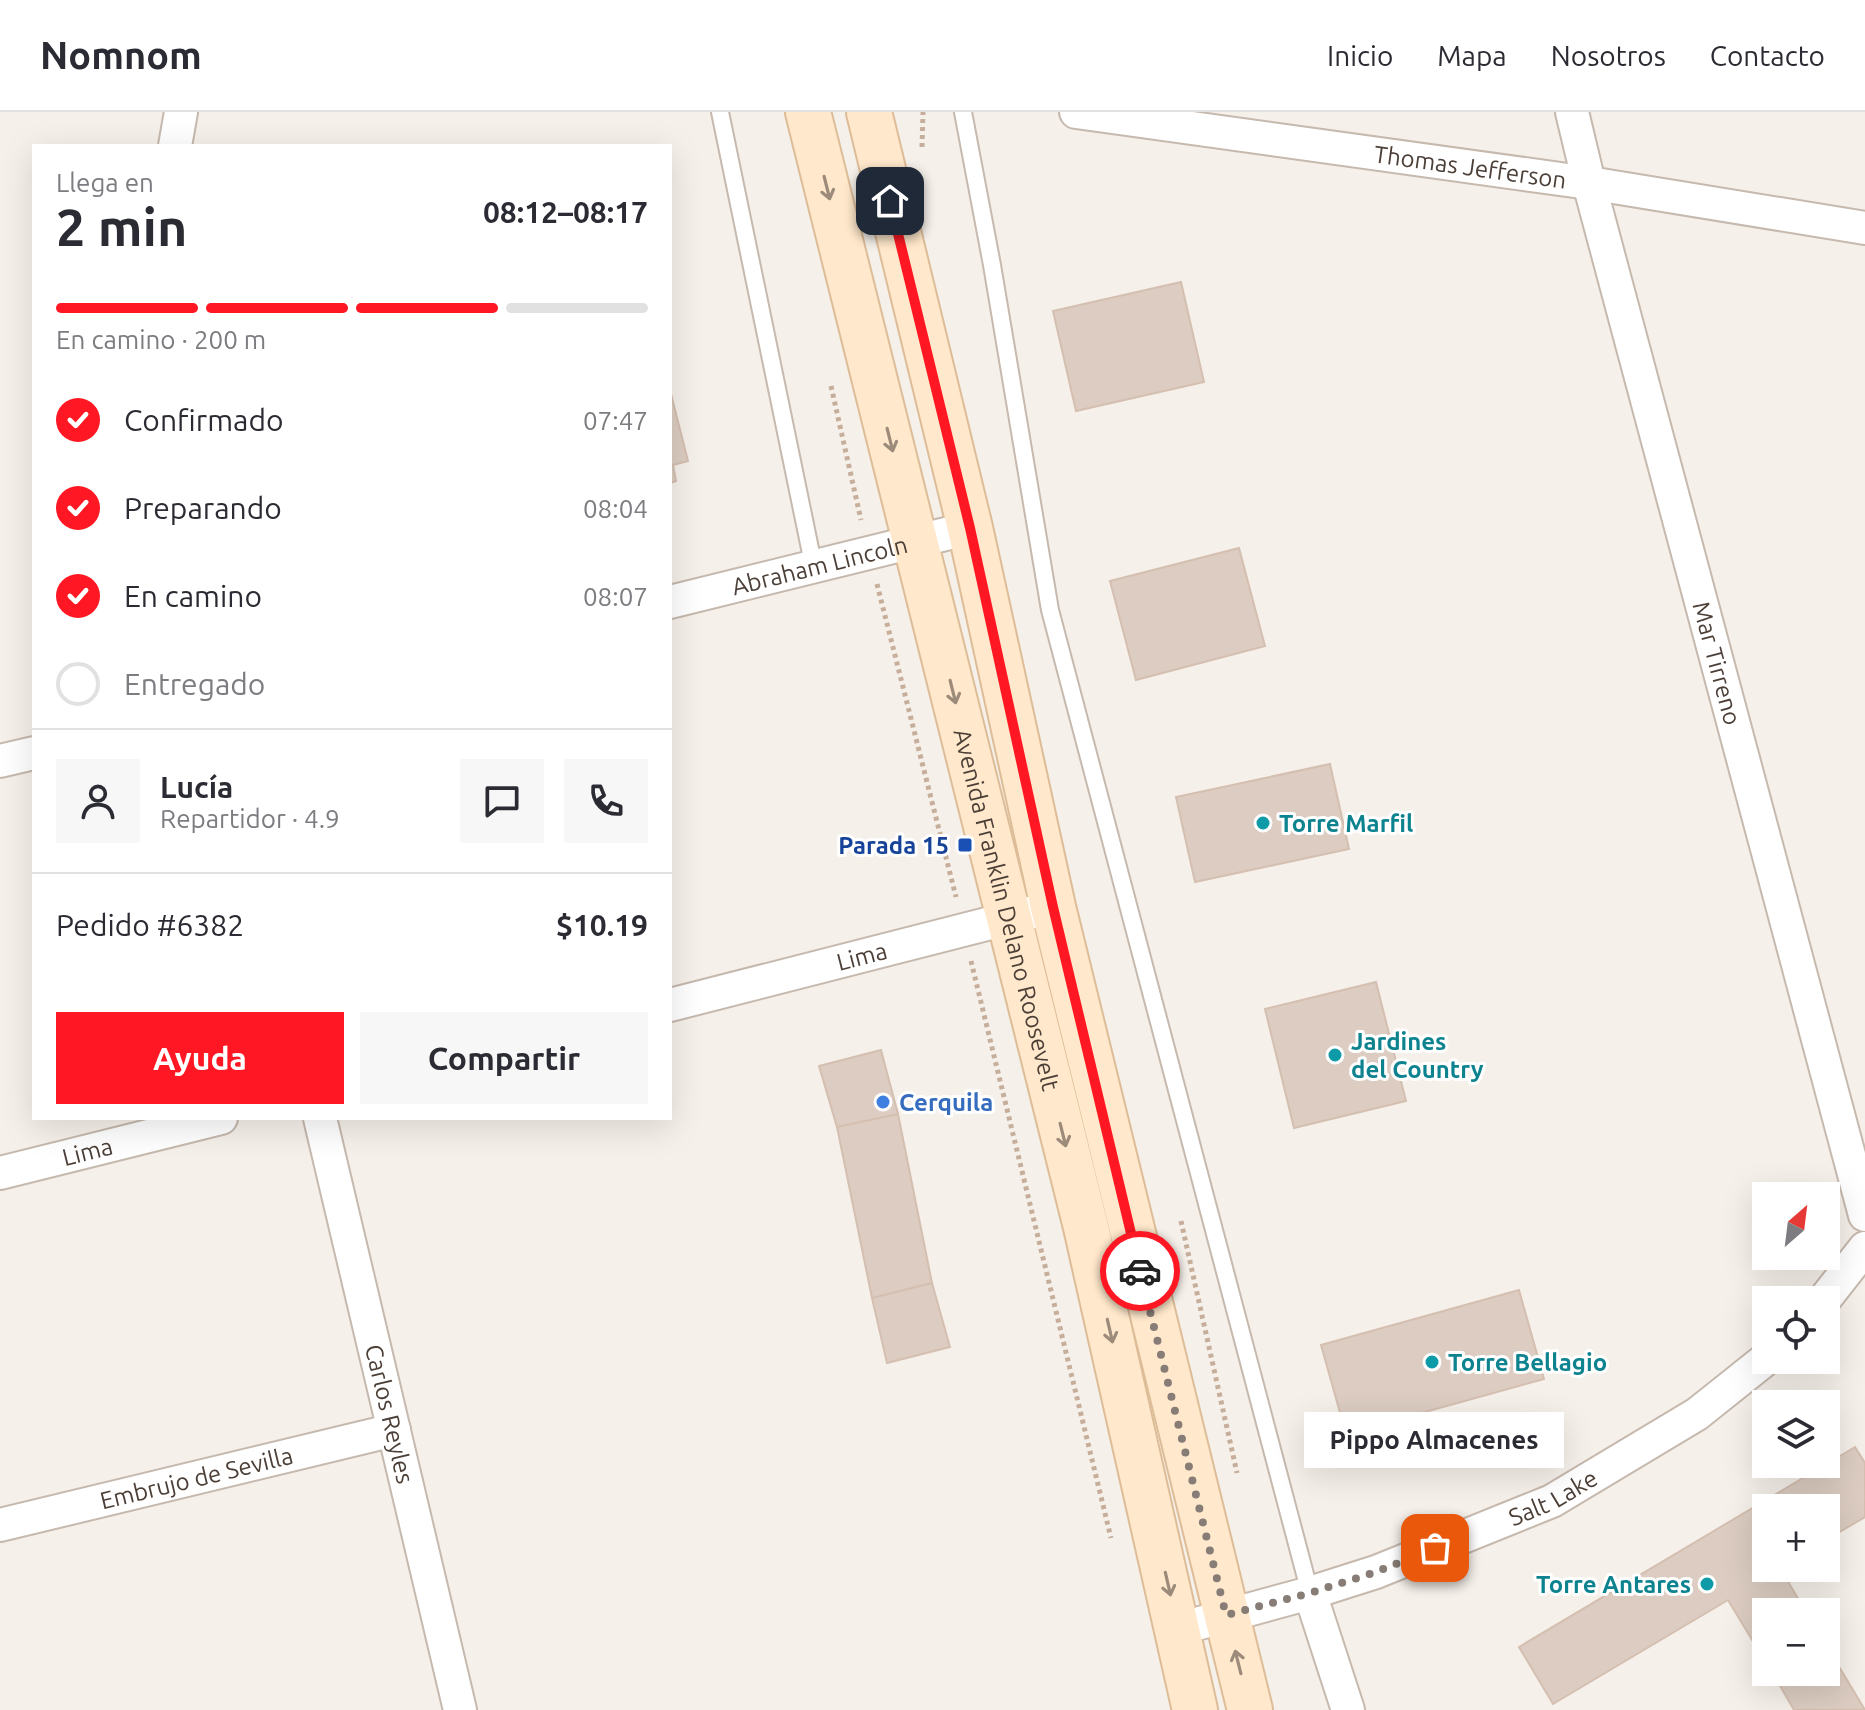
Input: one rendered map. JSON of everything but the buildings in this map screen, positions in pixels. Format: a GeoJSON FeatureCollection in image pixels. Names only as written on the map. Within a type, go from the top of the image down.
{"type":"FeatureCollection","features":[{"type":"Feature","properties":{"kind":"main road","name":"Avenida Franklin Delano Roosevelt"},"geometry":{"type":"LineString","coordinates":[[808,112],[1086,1227],[1195,1710]]}},
{"type":"Feature","properties":{"kind":"main road","name":"Avenida Franklin Delano Roosevelt"},"geometry":{"type":"LineString","coordinates":[[869,112],[970,528],[1053,907],[1250,1710]]}},
{"type":"Feature","properties":{"kind":"street"},"geometry":{"type":"LineString","coordinates":[[175,144],[181,112]]}},
{"type":"Feature","properties":{"kind":"street","name":"Thomas Jefferson"},"geometry":{"type":"LineString","coordinates":[[1076,112],[1589,183],[1865,228]]}},
{"type":"Feature","properties":{"kind":"street","name":"Mar Tirreno"},"geometry":{"type":"LineString","coordinates":[[1572,112],[1865,1215]]}},
{"type":"Feature","properties":{"kind":"street","name":"Abraham Lincoln"},"geometry":{"type":"LineString","coordinates":[[672,602],[970,528]]}},
{"type":"Feature","properties":{"kind":"street"},"geometry":{"type":"LineString","coordinates":[[0,761],[32,753]]}},
{"type":"Feature","properties":{"kind":"street","name":"Lima"},"geometry":{"type":"LineString","coordinates":[[672,1004],[1053,907]]}},
{"type":"Feature","properties":{"kind":"street","name":"Lima"},"geometry":{"type":"LineString","coordinates":[[0,1173],[213,1120]]}},
{"type":"Feature","properties":{"kind":"street","name":"Carlos Reyles"},"geometry":{"type":"LineString","coordinates":[[320,1120],[460,1710]]}},
{"type":"Feature","properties":{"kind":"street"},"geometry":{"type":"LineString","coordinates":[[1835,1286],[1865,1248]]}},
{"type":"Feature","properties":{"kind":"street","name":"Salt Lake"},"geometry":{"type":"LineString","coordinates":[[1178,1629],[1376,1572],[1552,1501],[1697,1414],[1752,1370]]}},
{"type":"Feature","properties":{"kind":"street","name":"Embrujo de Sevilla"},"geometry":{"type":"LineString","coordinates":[[0,1525],[394,1430]]}},
{"type":"Feature","properties":{"kind":"street"},"geometry":{"type":"LineString","coordinates":[[1310,1593],[1348,1710]]}},
{"type":"Feature","properties":{"kind":"lane"},"geometry":{"type":"LineString","coordinates":[[720,112],[814,568]]}},
{"type":"Feature","properties":{"kind":"lane"},"geometry":{"type":"LineString","coordinates":[[963,112],[1050,610],[1310,1593]]}},
{"type":"Feature","properties":{"kind":"way so far"},"geometry":{"type":"LineString","coordinates":[[1140,1271],[1226,1615],[1376,1572],[1435,1548]]}},
{"type":"Feature","properties":{"kind":"place","name":"Torre Marfil"},"geometry":{"type":"Point","coordinates":[1263,823]}},
{"type":"Feature","properties":{"kind":"place","name":"Parada 15"},"geometry":{"type":"Point","coordinates":[965,845]}},
{"type":"Feature","properties":{"kind":"place","name":"Jardines del Country"},"geometry":{"type":"Point","coordinates":[1335,1055]}},
{"type":"Feature","properties":{"kind":"place","name":"Cerquila"},"geometry":{"type":"Point","coordinates":[883,1102]}},
{"type":"Feature","properties":{"kind":"place","name":"Torre Bellagio"},"geometry":{"type":"Point","coordinates":[1432,1362]}},
{"type":"Feature","properties":{"kind":"place","name":"Pippo Almacenes"},"geometry":{"type":"Point","coordinates":[1435,1548]}},
{"type":"Feature","properties":{"kind":"place","name":"Torre Antares"},"geometry":{"type":"Point","coordinates":[1707,1584]}},
{"type":"Feature","properties":{"kind":"route"},"geometry":{"type":"LineString","coordinates":[[890,201],[970,528],[1053,907],[1140,1271]]}}]}
